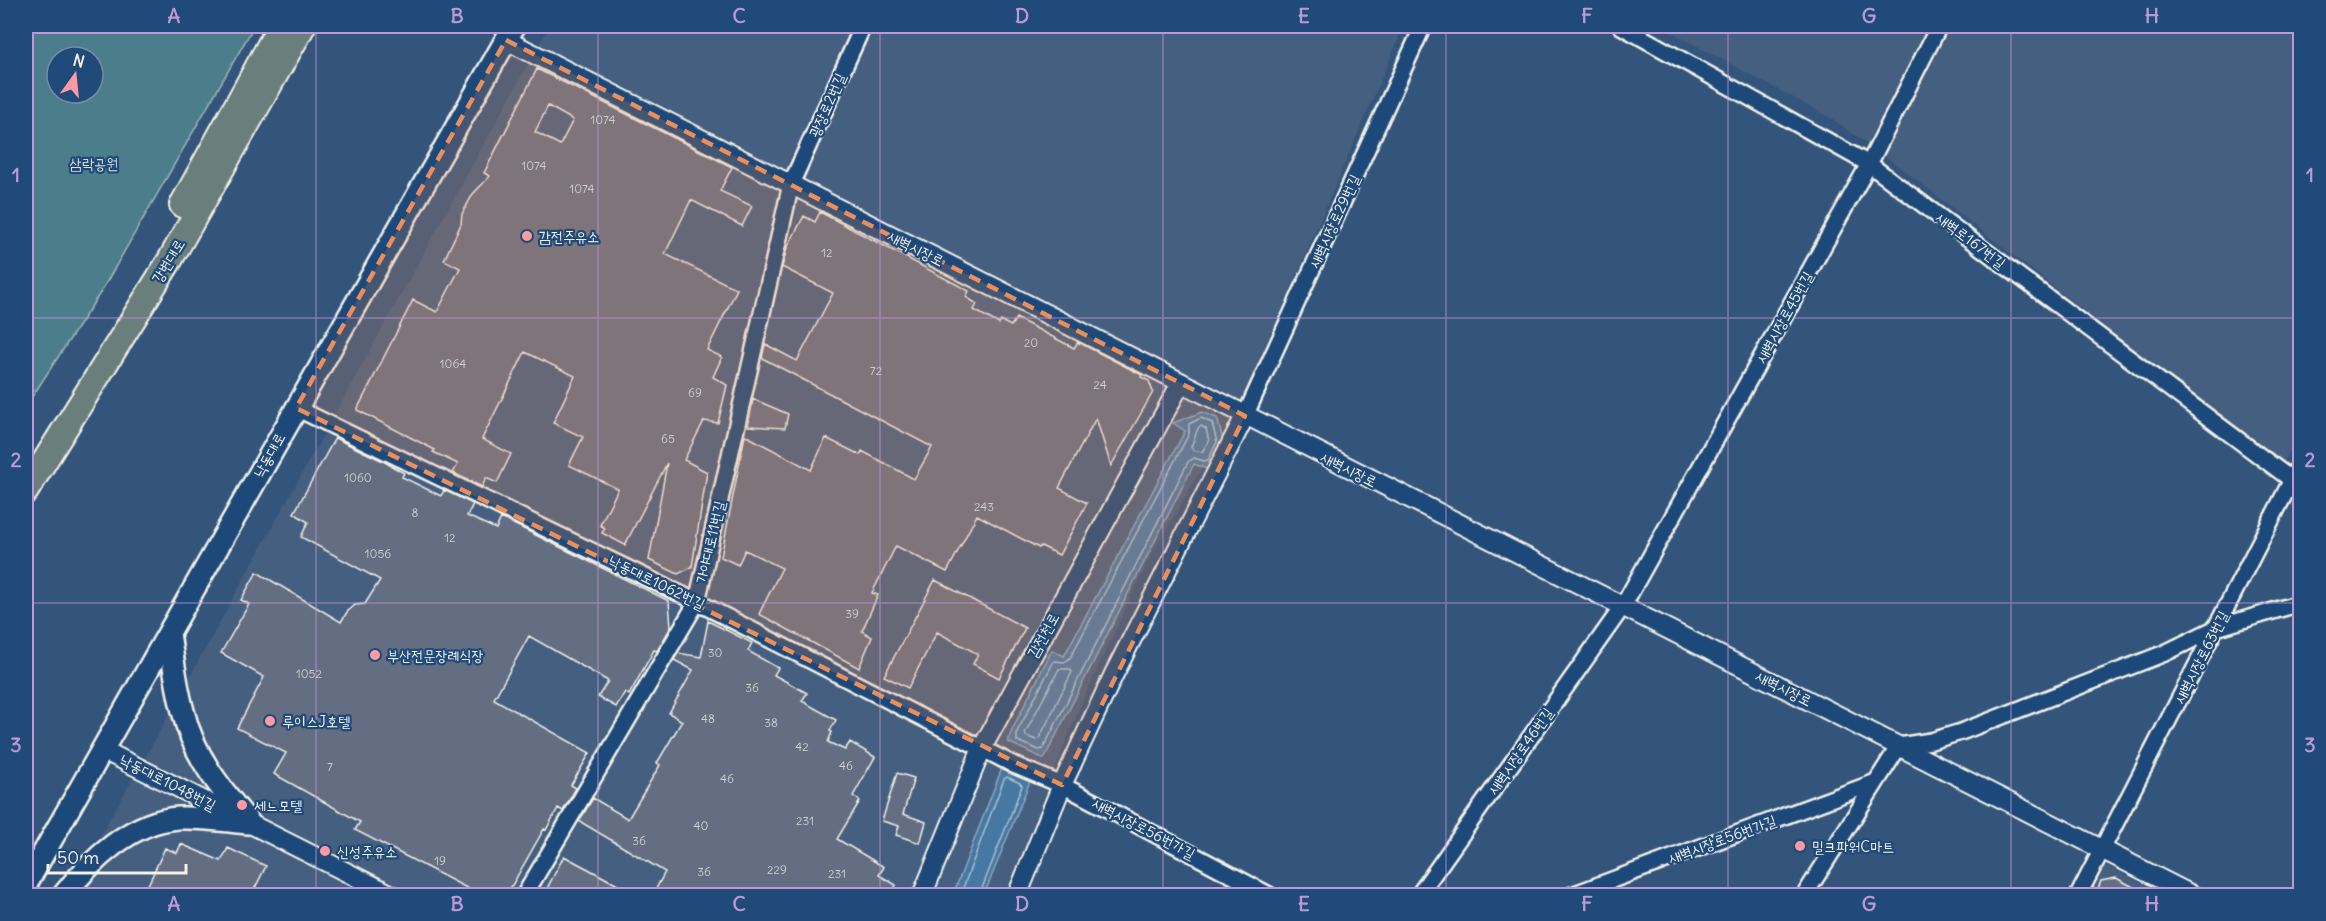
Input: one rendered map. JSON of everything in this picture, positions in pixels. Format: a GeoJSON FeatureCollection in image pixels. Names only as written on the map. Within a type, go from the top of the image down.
{"type":"FeatureCollection","features":[{"type":"Feature","properties":{"kind":"highway","name":"강변대로"},"geometry":{"type":"LineString","coordinates":[[26,460],[64,403],[175,219],[280,26]]}},
{"type":"Feature","properties":{"kind":"highway","name":"강변대로"},"geometry":{"type":"LineString","coordinates":[[26,491],[170,260],[303,26]]}},
{"type":"Feature","properties":{"kind":"main road","name":"낙동대로"},"geometry":{"type":"LineString","coordinates":[[26,885],[510,33]]}},
{"type":"Feature","properties":{"kind":"main road"},"geometry":{"type":"LineString","coordinates":[[169,633],[183,712],[191,735],[217,784],[249,823]]}},
{"type":"Feature","properties":{"kind":"main road"},"geometry":{"type":"LineString","coordinates":[[63,896],[83,871],[104,853],[159,821],[201,818],[249,823]]}},
{"type":"Feature","properties":{"kind":"street","name":"광장로2번길"},"geometry":{"type":"LineString","coordinates":[[791,184],[863,26]]}},
{"type":"Feature","properties":{"kind":"street","name":"새벽시장로29번길"},"geometry":{"type":"LineString","coordinates":[[1245,417],[1423,26]]}},
{"type":"Feature","properties":{"kind":"street","name":"새벽로167번길"},"geometry":{"type":"LineString","coordinates":[[1621,26],[1869,164],[2296,483]]}},
{"type":"Feature","properties":{"kind":"street","name":"새벽시장로45번길"},"geometry":{"type":"LineString","coordinates":[[1623,606],[1869,164],[1939,26]]}},
{"type":"Feature","properties":{"kind":"street","name":"새벽시장로"},"geometry":{"type":"LineString","coordinates":[[510,33],[791,184],[1245,417],[2194,896]]}},
{"type":"Feature","properties":{"kind":"street","name":"가야대로11번길"},"geometry":{"type":"LineString","coordinates":[[524,896],[697,602],[791,184]]}},
{"type":"Feature","properties":{"kind":"street","name":"감전천로"},"geometry":{"type":"LineString","coordinates":[[921,896],[982,748],[1181,383]]}},
{"type":"Feature","properties":{"kind":"street","name":"낙동대로1062번길"},"geometry":{"type":"LineString","coordinates":[[296,408],[697,602],[1014,765]]}},
{"type":"Feature","properties":{"kind":"street"},"geometry":{"type":"LineString","coordinates":[[1017,896],[1062,785],[1114,674],[1245,417]]}},
{"type":"Feature","properties":{"kind":"street","name":"새벽시장로63번길"},"geometry":{"type":"LineString","coordinates":[[2078,896],[2216,628],[2296,483],[2301,464]]}},
{"type":"Feature","properties":{"kind":"street"},"geometry":{"type":"LineString","coordinates":[[1804,896],[1899,746],[1931,741],[1960,732],[2165,653],[2216,628],[2301,603]]}},
{"type":"Feature","properties":{"kind":"street","name":"새벽시장로46번길"},"geometry":{"type":"LineString","coordinates":[[1418,896],[1623,606]]}},
{"type":"Feature","properties":{"kind":"street","name":"낙동대로1048번길"},"geometry":{"type":"LineString","coordinates":[[103,750],[394,896]]}},
{"type":"Feature","properties":{"kind":"street","name":"새벽시장로56번가길"},"geometry":{"type":"LineString","coordinates":[[1014,765],[1062,785],[1271,896]]}},
{"type":"Feature","properties":{"kind":"street","name":"새벽시장로56번가길"},"geometry":{"type":"LineString","coordinates":[[1569,896],[1876,782]]}},
{"type":"Feature","properties":{"kind":"highlighted area"},"geometry":{"type":"Polygon","coordinates":[[[506,40],[1245,416],[1062,785],[296,408],[506,40]]]}},
{"type":"Feature","properties":{"kind":"shaded area"},"geometry":{"type":"Polygon","coordinates":[[[549,26],[1404,26],[1245,396],[1150,557],[1079,708],[1007,895],[65,896],[141,765],[549,26]]]}},
{"type":"Feature","properties":{"kind":"shaded area"},"geometry":{"type":"Polygon","coordinates":[[[1660,26],[2300,26],[2300,430],[2283,464],[1892,161],[1831,118],[1660,26]]]}},
{"type":"Feature","properties":{"kind":"shaded area"},"geometry":{"type":"Polygon","coordinates":[[[2103,864],[2165,895],[2087,896],[2103,864]]]}},
{"type":"Feature","properties":{"kind":"green space","name":"삼락공원"},"geometry":{"type":"Polygon","coordinates":[[[26,26],[254,26],[102,290],[26,406],[26,26]]]}},
{"type":"Feature","properties":{"kind":"water"},"geometry":{"type":"Polygon","coordinates":[[[1202,412],[1217,418],[1224,443],[1209,470],[1194,464],[1044,759],[1008,742],[1052,650],[1064,656],[1185,431],[1173,423],[1202,412]]]}},
{"type":"Feature","properties":{"kind":"water"},"geometry":{"type":"Polygon","coordinates":[[[1002,768],[1030,781],[984,895],[953,895],[1002,768]]]}},
{"type":"Feature","properties":{"kind":"building"},"geometry":{"type":"Polygon","coordinates":[[[537,69],[732,167],[720,191],[752,206],[742,226],[691,200],[665,254],[737,289],[707,350],[722,357],[713,377],[727,385],[718,423],[704,421],[684,460],[707,472],[692,567],[678,574],[649,560],[667,463],[625,545],[602,533],[605,528],[600,525],[618,489],[569,465],[583,437],[553,423],[575,376],[525,352],[482,439],[511,454],[497,483],[486,478],[482,487],[453,473],[458,464],[357,410],[413,300],[437,312],[460,268],[444,260],[461,224],[462,214],[473,194],[490,176],[484,173],[537,69]],[[548,106],[535,132],[560,145],[573,120],[548,106]]]}},
{"type":"Feature","properties":{"kind":"building"},"geometry":{"type":"Polygon","coordinates":[[[820,212],[969,291],[966,297],[977,304],[974,310],[999,324],[1001,321],[1011,326],[1016,318],[1074,348],[1078,342],[1142,375],[1141,377],[1149,381],[1153,392],[1111,466],[1096,418],[1059,488],[1087,503],[1059,555],[1041,546],[1039,548],[977,515],[947,572],[896,546],[872,593],[878,595],[862,631],[872,637],[859,668],[759,614],[782,568],[745,550],[738,565],[721,557],[745,435],[811,470],[826,438],[860,455],[862,451],[914,479],[932,447],[762,358],[765,344],[797,361],[833,293],[782,267],[787,248],[804,216],[815,222],[820,212]]]}},
{"type":"Feature","properties":{"kind":"building"},"geometry":{"type":"Polygon","coordinates":[[[753,399],[788,414],[785,428],[748,426],[753,399]]]}},
{"type":"Feature","properties":{"kind":"building"},"geometry":{"type":"Polygon","coordinates":[[[335,438],[383,461],[404,473],[402,477],[441,496],[444,490],[473,504],[467,516],[496,529],[501,518],[669,601],[671,627],[657,651],[654,650],[629,695],[625,692],[616,707],[598,697],[608,681],[529,636],[494,699],[590,753],[571,785],[576,788],[563,811],[558,808],[506,896],[482,896],[355,830],[360,822],[274,774],[286,753],[237,728],[264,677],[221,653],[249,604],[241,600],[257,572],[341,622],[355,605],[365,604],[380,580],[301,537],[308,522],[294,513],[335,438]]]}},
{"type":"Feature","properties":{"kind":"building"},"geometry":{"type":"Polygon","coordinates":[[[935,580],[1025,628],[999,678],[973,664],[978,654],[937,632],[908,688],[884,676],[935,580]]]}},
{"type":"Feature","properties":{"kind":"building"},"geometry":{"type":"Polygon","coordinates":[[[708,621],[752,643],[748,651],[778,668],[774,675],[807,693],[802,701],[836,720],[830,731],[832,732],[828,742],[845,750],[850,742],[875,757],[853,796],[860,801],[837,839],[884,867],[879,875],[896,885],[891,896],[652,896],[665,872],[579,821],[593,798],[628,819],[660,765],[657,763],[682,721],[669,713],[693,670],[674,660],[678,653],[701,657],[708,621]]]}},
{"type":"Feature","properties":{"kind":"building"},"geometry":{"type":"Polygon","coordinates":[[[897,773],[914,778],[903,814],[926,822],[920,843],[896,835],[899,826],[882,821],[897,773]]]}},
{"type":"Feature","properties":{"kind":"building"},"geometry":{"type":"Polygon","coordinates":[[[181,844],[221,861],[228,848],[266,866],[251,896],[143,896],[165,848],[177,853],[181,844]]]}},
{"type":"Feature","properties":{"kind":"building"},"geometry":{"type":"Polygon","coordinates":[[[564,856],[607,879],[637,896],[543,896],[564,856]]]}},
{"type":"Feature","properties":{"kind":"building"},"geometry":{"type":"Polygon","coordinates":[[[2116,878],[2151,896],[2095,896],[2101,881],[2116,878]]]}},
{"type":"Feature","properties":{"kind":"place","name":"감전주유소"},"geometry":{"type":"Point","coordinates":[527,236]}},
{"type":"Feature","properties":{"kind":"place","name":"부산전문장례식장"},"geometry":{"type":"Point","coordinates":[375,655]}},
{"type":"Feature","properties":{"kind":"place","name":"루이스J호텔"},"geometry":{"type":"Point","coordinates":[270,721]}},
{"type":"Feature","properties":{"kind":"place","name":"세느모텔"},"geometry":{"type":"Point","coordinates":[242,805]}},
{"type":"Feature","properties":{"kind":"place","name":"밀크파워C마트"},"geometry":{"type":"Point","coordinates":[1800,846]}},
{"type":"Feature","properties":{"kind":"place","name":"신성주유소"},"geometry":{"type":"Point","coordinates":[325,851]}}]}
